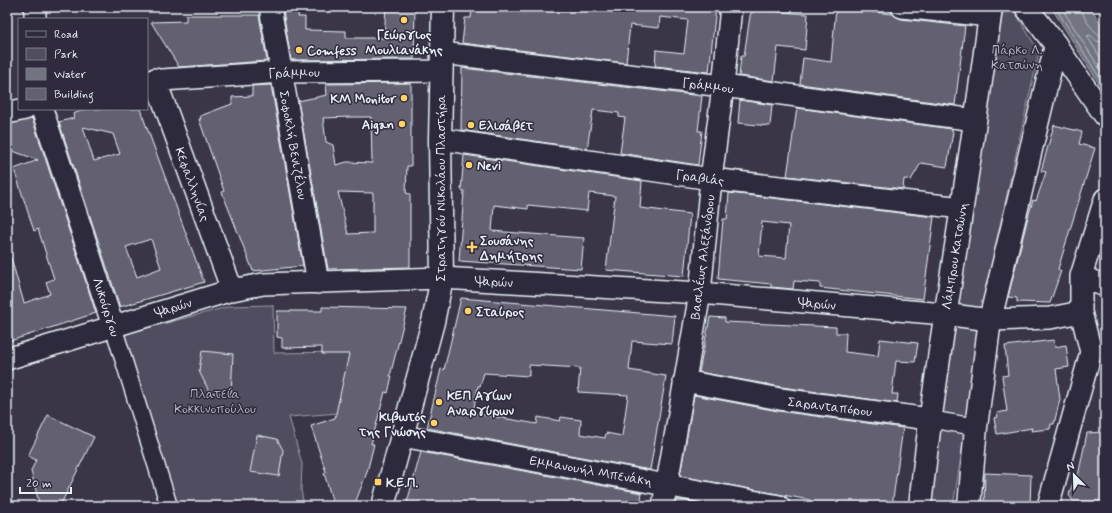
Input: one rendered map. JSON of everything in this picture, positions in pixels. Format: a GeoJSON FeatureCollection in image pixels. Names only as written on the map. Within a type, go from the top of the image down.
{"type":"FeatureCollection","features":[{"type":"Feature","properties":{"kind":"street"},"geometry":{"type":"LineString","coordinates":[[35,7],[35,18]]}},
{"type":"Feature","properties":{"kind":"street","name":"Σοφοκλή Βενιζέλου"},"geometry":{"type":"LineString","coordinates":[[270,7],[318,283]]}},
{"type":"Feature","properties":{"kind":"street","name":"Στρατηγού Νικολάου Πλαστήρα"},"geometry":{"type":"LineString","coordinates":[[383,506],[433,322],[442,278],[440,139],[443,7]]}},
{"type":"Feature","properties":{"kind":"street","name":"Βασιλέως Αλεξάνδρου"},"geometry":{"type":"LineString","coordinates":[[663,506],[700,293],[711,179],[732,7]]}},
{"type":"Feature","properties":{"kind":"street"},"geometry":{"type":"LineString","coordinates":[[902,7],[990,11]]}},
{"type":"Feature","properties":{"kind":"street"},"geometry":{"type":"LineString","coordinates":[[1026,7],[1056,45],[1105,116]]}},
{"type":"Feature","properties":{"kind":"street","name":"Λάμπρου Κατσώνη"},"geometry":{"type":"LineString","coordinates":[[920,506],[929,418],[944,314],[962,208],[990,11]]}},
{"type":"Feature","properties":{"kind":"street"},"geometry":{"type":"LineString","coordinates":[[969,506],[976,427],[990,320],[1056,45]]}},
{"type":"Feature","properties":{"kind":"street","name":"Γράμμου"},"geometry":{"type":"LineString","coordinates":[[151,80],[441,62],[723,86],[975,120]]}},
{"type":"Feature","properties":{"kind":"street","name":"Κεφαλληνίας"},"geometry":{"type":"LineString","coordinates":[[151,80],[232,290]]}},
{"type":"Feature","properties":{"kind":"street"},"geometry":{"type":"LineString","coordinates":[[7,113],[20,110]]}},
{"type":"Feature","properties":{"kind":"street","name":"Λυκούργου"},"geometry":{"type":"LineString","coordinates":[[42,110],[113,326],[169,506]]}},
{"type":"Feature","properties":{"kind":"street","name":"Γραβιάς"},"geometry":{"type":"LineString","coordinates":[[440,139],[711,179],[962,208]]}},
{"type":"Feature","properties":{"kind":"street"},"geometry":{"type":"LineString","coordinates":[[1048,506],[1091,352],[1081,312],[1081,276],[1105,199]]}},
{"type":"Feature","properties":{"kind":"street"},"geometry":{"type":"LineString","coordinates":[[1081,276],[1105,286]]}},
{"type":"Feature","properties":{"kind":"street","name":"Ψαρών"},"geometry":{"type":"LineString","coordinates":[[7,358],[232,290],[263,284],[442,278],[700,293],[944,314],[990,320],[1050,318],[1081,312]]}},
{"type":"Feature","properties":{"kind":"street","name":"Σαρανταπόρου"},"geometry":{"type":"LineString","coordinates":[[684,382],[780,399],[929,418],[976,427]]}},
{"type":"Feature","properties":{"kind":"street","name":"Εμμανουήλ Μπενάκη"},"geometry":{"type":"LineString","coordinates":[[402,436],[779,506]]}},
{"type":"Feature","properties":{"kind":"green space","name":"Πάρκο Λ. Κατσώνη"},"geometry":{"type":"Polygon","coordinates":[[[1004,7],[1012,7],[1039,52],[996,243],[953,506],[925,506],[986,109],[1004,7]]]}},
{"type":"Feature","properties":{"kind":"green space","name":"Πλατεία Κοκκινοπούλου"},"geometry":{"type":"Polygon","coordinates":[[[273,305],[274,353],[352,352],[338,413],[289,417],[302,464],[301,490],[304,506],[168,506],[117,336],[231,306],[273,305]]]}},
{"type":"Feature","properties":{"kind":"water"},"geometry":{"type":"Polygon","coordinates":[[[1051,7],[1090,7],[1105,30],[1105,93],[1051,7]]]}},
{"type":"Feature","properties":{"kind":"building"},"geometry":{"type":"Polygon","coordinates":[[[386,7],[415,7],[414,59],[291,60],[283,10],[299,10],[298,17],[305,17],[305,30],[346,31],[346,38],[384,38],[386,7]]]}},
{"type":"Feature","properties":{"kind":"building"},"geometry":{"type":"Polygon","coordinates":[[[472,7],[716,7],[709,72],[655,66],[656,50],[684,53],[688,20],[660,17],[659,28],[630,25],[626,63],[462,43],[465,18],[471,18],[472,7]]]}},
{"type":"Feature","properties":{"kind":"building"},"geometry":{"type":"Polygon","coordinates":[[[836,8],[893,14],[901,19],[965,26],[955,105],[800,84],[803,58],[831,62],[836,8]]]}},
{"type":"Feature","properties":{"kind":"building"},"geometry":{"type":"Polygon","coordinates":[[[757,10],[808,14],[805,50],[778,47],[774,81],[739,76],[741,56],[744,56],[750,16],[751,13],[757,10]]]}},
{"type":"Feature","properties":{"kind":"building"},"geometry":{"type":"Polygon","coordinates":[[[186,15],[259,15],[267,61],[179,67],[151,22],[186,21],[186,15]]]}},
{"type":"Feature","properties":{"kind":"building"},"geometry":{"type":"Polygon","coordinates":[[[462,68],[702,96],[698,131],[702,131],[698,165],[620,153],[625,118],[619,117],[619,113],[593,110],[587,149],[461,130],[462,68]]]}},
{"type":"Feature","properties":{"kind":"building"},"geometry":{"type":"Polygon","coordinates":[[[411,83],[411,166],[407,166],[406,193],[410,194],[410,267],[328,269],[298,101],[327,95],[326,84],[411,83]],[[371,117],[323,118],[326,142],[333,145],[336,165],[347,162],[372,163],[371,117]],[[338,192],[348,234],[373,233],[373,193],[338,192]]]}},
{"type":"Feature","properties":{"kind":"building"},"geometry":{"type":"Polygon","coordinates":[[[271,85],[303,266],[253,271],[222,192],[224,191],[199,119],[201,119],[200,116],[232,104],[232,97],[252,96],[252,86],[271,85]]]}},
{"type":"Feature","properties":{"kind":"building"},"geometry":{"type":"Polygon","coordinates":[[[740,100],[772,105],[770,126],[738,123],[740,100]]]}},
{"type":"Feature","properties":{"kind":"building"},"geometry":{"type":"Polygon","coordinates":[[[797,108],[952,129],[953,132],[947,167],[921,163],[911,180],[904,179],[903,189],[787,176],[797,108]]]}},
{"type":"Feature","properties":{"kind":"building"},"geometry":{"type":"Polygon","coordinates":[[[83,110],[140,110],[204,282],[120,307],[59,122],[74,118],[73,114],[83,110]],[[83,127],[94,161],[120,154],[113,134],[83,127]],[[151,239],[126,247],[137,277],[161,268],[151,239]]]}},
{"type":"Feature","properties":{"kind":"building"},"geometry":{"type":"Polygon","coordinates":[[[32,118],[96,313],[7,342],[7,258],[11,258],[24,303],[50,294],[46,282],[54,279],[38,229],[34,231],[14,169],[38,160],[7,149],[7,125],[32,118]]]}},
{"type":"Feature","properties":{"kind":"building"},"geometry":{"type":"Polygon","coordinates":[[[1054,125],[1082,132],[1079,144],[1095,148],[1058,269],[1061,271],[1050,303],[1017,302],[1017,298],[1008,297],[1033,200],[1036,201],[1046,172],[1041,171],[1054,125]]]}},
{"type":"Feature","properties":{"kind":"building"},"geometry":{"type":"Polygon","coordinates":[[[464,155],[642,181],[640,208],[690,214],[684,276],[606,270],[615,196],[589,193],[587,211],[528,205],[528,209],[494,205],[492,231],[584,238],[581,269],[459,261],[464,191],[461,190],[464,155]]]}},
{"type":"Feature","properties":{"kind":"building"},"geometry":{"type":"Polygon","coordinates":[[[729,193],[934,217],[923,299],[820,288],[820,283],[794,281],[793,289],[771,287],[771,284],[718,279],[723,219],[727,219],[729,193]],[[762,222],[759,256],[786,258],[789,225],[762,222]]]}},
{"type":"Feature","properties":{"kind":"building"},"geometry":{"type":"Polygon","coordinates":[[[461,298],[675,316],[672,344],[632,341],[629,370],[666,376],[650,470],[427,428],[441,369],[444,370],[461,298]],[[529,365],[529,376],[484,373],[480,386],[478,386],[473,413],[537,424],[538,417],[560,421],[561,417],[581,420],[580,434],[605,438],[606,433],[622,436],[628,395],[578,392],[580,368],[529,365]]]}},
{"type":"Feature","properties":{"kind":"building"},"geometry":{"type":"Polygon","coordinates":[[[322,307],[407,309],[390,376],[392,376],[388,393],[385,392],[371,444],[374,444],[367,472],[354,506],[334,506],[324,473],[326,472],[311,426],[335,418],[349,354],[322,354],[322,347],[282,348],[282,338],[277,337],[277,311],[322,311],[322,307]]]}},
{"type":"Feature","properties":{"kind":"building"},"geometry":{"type":"Polygon","coordinates":[[[710,317],[725,318],[725,322],[836,327],[836,333],[846,333],[845,352],[878,356],[880,339],[918,343],[915,362],[896,361],[892,394],[898,394],[897,403],[782,387],[699,372],[710,317]]]}},
{"type":"Feature","properties":{"kind":"building"},"geometry":{"type":"Polygon","coordinates":[[[1054,340],[1055,347],[1066,345],[1069,367],[1056,369],[1060,399],[1054,424],[1051,424],[1050,429],[1031,431],[1032,428],[997,434],[994,418],[998,417],[997,413],[1007,411],[1002,376],[1008,375],[1005,346],[1054,340]]]}},
{"type":"Feature","properties":{"kind":"building"},"geometry":{"type":"Polygon","coordinates":[[[202,351],[233,354],[231,394],[210,393],[199,371],[202,351]]]}},
{"type":"Feature","properties":{"kind":"building"},"geometry":{"type":"Polygon","coordinates":[[[694,395],[778,411],[903,428],[892,506],[809,506],[810,500],[680,476],[694,395]]]}},
{"type":"Feature","properties":{"kind":"building"},"geometry":{"type":"Polygon","coordinates":[[[48,415],[94,437],[60,506],[46,506],[39,503],[31,471],[36,460],[28,456],[48,415]]]}},
{"type":"Feature","properties":{"kind":"building"},"geometry":{"type":"Polygon","coordinates":[[[1105,432],[1105,501],[1073,501],[1069,495],[1075,476],[1078,476],[1087,433],[1105,432]]]}},
{"type":"Feature","properties":{"kind":"building"},"geometry":{"type":"Polygon","coordinates":[[[257,435],[277,439],[283,450],[279,476],[250,472],[257,435]]]}},
{"type":"Feature","properties":{"kind":"building"},"geometry":{"type":"Polygon","coordinates":[[[421,452],[642,493],[640,506],[406,506],[421,452]]]}},
{"type":"Feature","properties":{"kind":"building"},"geometry":{"type":"Polygon","coordinates":[[[985,473],[1031,475],[1030,506],[984,506],[985,473]]]}},
{"type":"Feature","properties":{"kind":"building"},"geometry":{"type":"Polygon","coordinates":[[[677,499],[713,506],[676,506],[677,499]]]}},
{"type":"Feature","properties":{"kind":"place","name":"Γεώργιος Μουλιανάκης"},"geometry":{"type":"Point","coordinates":[404,20]}},
{"type":"Feature","properties":{"kind":"place","name":"Comfess"},"geometry":{"type":"Point","coordinates":[299,50]}},
{"type":"Feature","properties":{"kind":"place","name":"KM Monitor"},"geometry":{"type":"Point","coordinates":[404,98]}},
{"type":"Feature","properties":{"kind":"place","name":"Aigan"},"geometry":{"type":"Point","coordinates":[402,124]}},
{"type":"Feature","properties":{"kind":"place","name":"Ελισάβετ"},"geometry":{"type":"Point","coordinates":[471,125]}},
{"type":"Feature","properties":{"kind":"place","name":"Nevi"},"geometry":{"type":"Point","coordinates":[469,165]}},
{"type":"Feature","properties":{"kind":"place","name":"Σουσάνης Δημήτρης"},"geometry":{"type":"Point","coordinates":[472,247]}},
{"type":"Feature","properties":{"kind":"place","name":"Σταύρος"},"geometry":{"type":"Point","coordinates":[468,311]}},
{"type":"Feature","properties":{"kind":"place","name":"ΚΕΠ Αγίων Αναργύρων"},"geometry":{"type":"Point","coordinates":[439,402]}},
{"type":"Feature","properties":{"kind":"place","name":"Κιβωτός της Γνώσης"},"geometry":{"type":"Point","coordinates":[434,423]}},
{"type":"Feature","properties":{"kind":"place","name":"Κ.Ε.Π."},"geometry":{"type":"Point","coordinates":[378,482]}}]}
